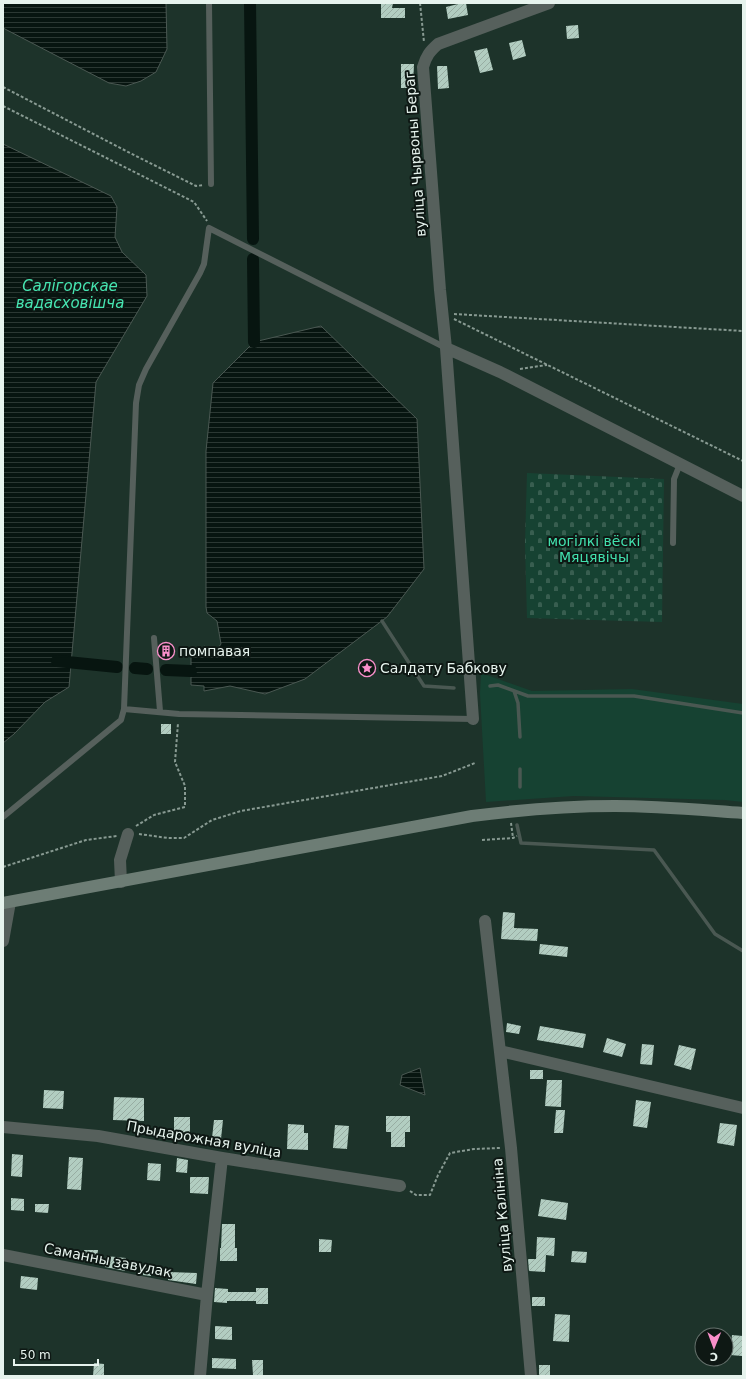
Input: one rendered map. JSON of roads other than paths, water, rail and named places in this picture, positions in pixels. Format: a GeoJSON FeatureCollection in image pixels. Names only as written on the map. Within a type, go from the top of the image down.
{"type":"FeatureCollection","features":[{"type":"Feature","properties":{"kind":"main road"},"geometry":{"type":"LineString","coordinates":[[6,903],[472,816],[510,812],[614,806],[690,809],[743,814]]}},
{"type":"Feature","properties":{"kind":"street","name":"вуліца Чырвоны Бераг"},"geometry":{"type":"LineString","coordinates":[[473,719],[446,348],[440,290],[423,67],[426,57],[438,44],[549,3]]}},
{"type":"Feature","properties":{"kind":"street"},"geometry":{"type":"LineString","coordinates":[[446,348],[500,372],[743,496]]}},
{"type":"Feature","properties":{"kind":"street"},"geometry":{"type":"LineString","coordinates":[[122,882],[120,860],[128,834]]}},
{"type":"Feature","properties":{"kind":"street"},"geometry":{"type":"LineString","coordinates":[[3,941],[6,903]]}},
{"type":"Feature","properties":{"kind":"street","name":"вуліца Калініна"},"geometry":{"type":"LineString","coordinates":[[485,921],[511,1148],[531,1376]]}},
{"type":"Feature","properties":{"kind":"street"},"geometry":{"type":"LineString","coordinates":[[500,1051],[743,1108]]}},
{"type":"Feature","properties":{"kind":"street","name":"Прыдарожная вуліца"},"geometry":{"type":"LineString","coordinates":[[3,1127],[98,1136],[222,1158],[400,1186]]}},
{"type":"Feature","properties":{"kind":"street"},"geometry":{"type":"LineString","coordinates":[[200,1376],[222,1158]]}},
{"type":"Feature","properties":{"kind":"street","name":"Саманны завулак"},"geometry":{"type":"LineString","coordinates":[[3,1255],[207,1295]]}},
{"type":"Feature","properties":{"kind":"lane"},"geometry":{"type":"LineString","coordinates":[[209,3],[211,184]]}},
{"type":"Feature","properties":{"kind":"lane"},"geometry":{"type":"LineString","coordinates":[[3,816],[121,720],[124,709],[136,410],[139,385],[146,369],[200,273],[204,264],[209,228],[446,348]]}},
{"type":"Feature","properties":{"kind":"lane"},"geometry":{"type":"LineString","coordinates":[[673,543],[674,479],[680,464]]}},
{"type":"Feature","properties":{"kind":"lane"},"geometry":{"type":"LineString","coordinates":[[154,638],[160,711]]}},
{"type":"Feature","properties":{"kind":"lane"},"geometry":{"type":"LineString","coordinates":[[124,709],[160,711],[179,714],[473,719]]}},
{"type":"Feature","properties":{"kind":"water"},"geometry":{"type":"Polygon","coordinates":[[[3,3],[166,3],[167,49],[156,72],[141,81],[126,86],[109,83],[3,28],[3,3]]]}},
{"type":"Feature","properties":{"kind":"water","name":"Салігорскае вадасховішча"},"geometry":{"type":"Polygon","coordinates":[[[3,144],[111,196],[117,207],[115,237],[122,252],[146,275],[147,296],[96,382],[69,687],[45,702],[14,734],[3,743],[3,144]]]}},
{"type":"Feature","properties":{"kind":"water"},"geometry":{"type":"Polygon","coordinates":[[[321,326],[417,419],[424,569],[387,617],[305,679],[265,694],[230,686],[204,691],[204,686],[191,685],[191,653],[204,653],[204,646],[216,651],[221,644],[217,621],[207,613],[206,607],[206,451],[213,383],[254,342],[321,326]]]}},
{"type":"Feature","properties":{"kind":"water"},"geometry":{"type":"Polygon","coordinates":[[[420,1068],[425,1095],[400,1085],[402,1075],[420,1068]]]}},
{"type":"Feature","properties":{"kind":"waterway"},"geometry":{"type":"LineString","coordinates":[[250,3],[253,239]]}},
{"type":"Feature","properties":{"kind":"waterway"},"geometry":{"type":"LineString","coordinates":[[253,259],[254,342]]}},
{"type":"Feature","properties":{"kind":"waterway"},"geometry":{"type":"LineString","coordinates":[[382,621],[424,686],[454,688]]}},
{"type":"Feature","properties":{"kind":"waterway"},"geometry":{"type":"LineString","coordinates":[[57,661],[117,667]]}},
{"type":"Feature","properties":{"kind":"waterway"},"geometry":{"type":"LineString","coordinates":[[135,668],[147,669]]}},
{"type":"Feature","properties":{"kind":"waterway"},"geometry":{"type":"LineString","coordinates":[[166,670],[191,671]]}},
{"type":"Feature","properties":{"kind":"waterway"},"geometry":{"type":"LineString","coordinates":[[490,686],[498,685],[528,696],[634,696],[743,713]]}},
{"type":"Feature","properties":{"kind":"waterway"},"geometry":{"type":"LineString","coordinates":[[514,691],[518,703],[520,737]]}},
{"type":"Feature","properties":{"kind":"waterway"},"geometry":{"type":"LineString","coordinates":[[520,769],[520,787]]}},
{"type":"Feature","properties":{"kind":"waterway"},"geometry":{"type":"LineString","coordinates":[[517,825],[521,843],[654,850],[715,934],[743,951]]}},
{"type":"Feature","properties":{"kind":"place","name":"помпавая"},"geometry":{"type":"Point","coordinates":[166,651]}},
{"type":"Feature","properties":{"kind":"place","name":"Салдату Бабкову"},"geometry":{"type":"Point","coordinates":[367,668]}},
{"type":"Feature","properties":{"kind":"park label","name":"могілкі вёскі Мяцявічы"},"geometry":{"type":"Point","coordinates":[594,550]}}]}
